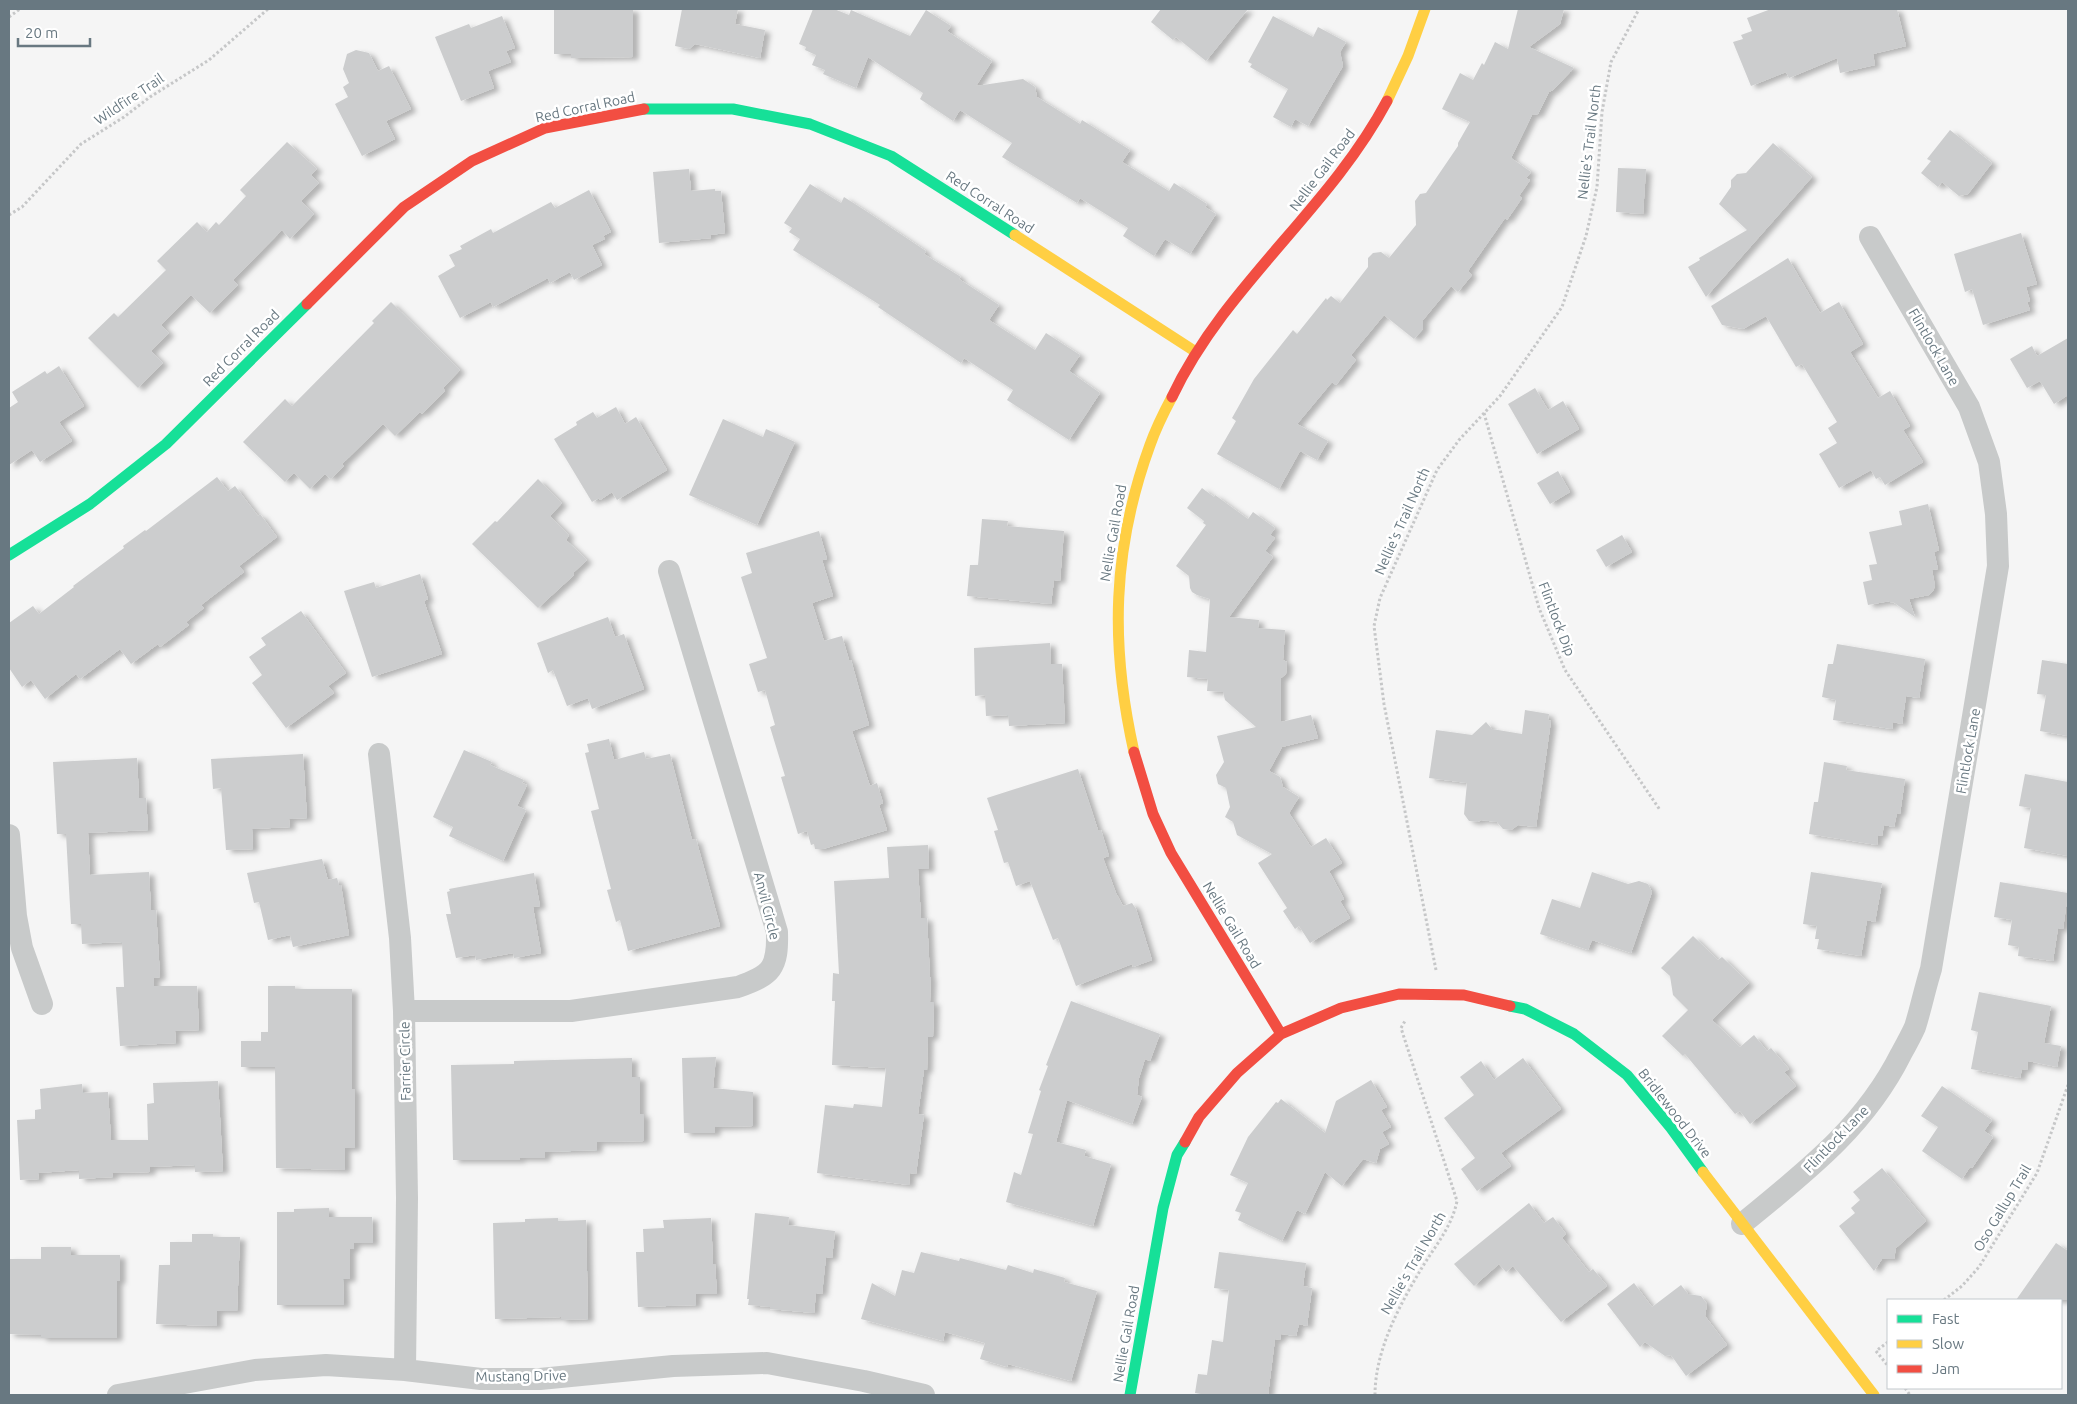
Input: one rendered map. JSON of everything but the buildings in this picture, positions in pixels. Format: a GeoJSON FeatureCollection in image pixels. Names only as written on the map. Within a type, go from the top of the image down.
{"type":"FeatureCollection","features":[{"type":"Feature","properties":{"kind":"street","name":"Nellie Gail Road"},"geometry":{"type":"LineString","coordinates":[[1130,1395],[1163,1208],[1177,1155],[1199,1117],[1237,1073],[1281,1034],[1185,878],[1154,816],[1134,758],[1120,693],[1116,631],[1119,567],[1135,490],[1157,423],[1196,352],[1251,279],[1329,190],[1371,130],[1404,68],[1424,9]]}},
{"type":"Feature","properties":{"kind":"street","name":"Red Corral Road"},"geometry":{"type":"LineString","coordinates":[[9,556],[90,504],[166,444],[404,207],[472,161],[545,128],[638,109],[733,109],[810,124],[890,156],[1196,352]]}},
{"type":"Feature","properties":{"kind":"street","name":"Flintlock Lane"},"geometry":{"type":"LineString","coordinates":[[1742,1224],[1817,1162],[1848,1132],[1893,1071],[1914,1028],[1931,968],[1998,566],[1996,514],[1989,462],[1969,407],[1870,237]]}},
{"type":"Feature","properties":{"kind":"street","name":"Anvil Circle"},"geometry":{"type":"LineString","coordinates":[[404,1011],[571,1011],[738,988],[760,979],[772,967],[777,951],[777,932],[669,571]]}},
{"type":"Feature","properties":{"kind":"street","name":"Farrier Circle"},"geometry":{"type":"LineString","coordinates":[[379,754],[400,938],[404,1011],[407,1198],[405,1370]]}},
{"type":"Feature","properties":{"kind":"street"},"geometry":{"type":"LineString","coordinates":[[9,834],[16,916],[22,948],[42,1004]]}},
{"type":"Feature","properties":{"kind":"street","name":"Bridlewood Drive"},"geometry":{"type":"LineString","coordinates":[[1281,1034],[1340,1008],[1399,994],[1464,995],[1525,1009],[1574,1034],[1627,1075],[1671,1128],[1742,1224],[1874,1395]]}},
{"type":"Feature","properties":{"kind":"street","name":"Mustang Drive"},"geometry":{"type":"LineString","coordinates":[[118,1395],[255,1370],[326,1365],[405,1370],[481,1378],[540,1378],[673,1366],[767,1363],[864,1381],[924,1395]]}},
{"type":"Feature","properties":{"kind":"path"},"geometry":{"type":"LineString","coordinates":[[9,17],[20,9]]}},
{"type":"Feature","properties":{"kind":"path","name":"Wildfire Trail"},"geometry":{"type":"LineString","coordinates":[[9,215],[22,208],[81,144],[209,60],[268,9]]}},
{"type":"Feature","properties":{"kind":"path","name":"Nellie's Trail North"},"geometry":{"type":"LineString","coordinates":[[1436,970],[1384,704],[1374,626],[1380,598],[1437,470],[1458,440],[1500,396],[1562,307],[1586,236],[1597,187],[1602,112],[1611,62],[1639,9]]}},
{"type":"Feature","properties":{"kind":"path","name":"Flintlock Dip"},"geometry":{"type":"LineString","coordinates":[[1484,413],[1539,608],[1565,670],[1660,810]]}},
{"type":"Feature","properties":{"kind":"path","name":"Nellie's Trail North"},"geometry":{"type":"LineString","coordinates":[[1375,1395],[1375,1380],[1392,1323],[1447,1228],[1454,1214],[1457,1201],[1401,1028]]}},
{"type":"Feature","properties":{"kind":"path","name":"Oso Gallup Trail"},"geometry":{"type":"LineString","coordinates":[[1945,1299],[1962,1286],[1979,1267],[2037,1173],[2068,1086]]}},
{"type":"Feature","properties":{"kind":"path"},"geometry":{"type":"LineString","coordinates":[[1887,1343],[1876,1351],[1887,1365]]}},
{"type":"Feature","properties":{"kind":"traffic: fast"},"geometry":{"type":"LineString","coordinates":[[644,109],[733,109],[810,124],[891,156],[1015,235]]}},
{"type":"Feature","properties":{"kind":"traffic: fast"},"geometry":{"type":"LineString","coordinates":[[9,555],[90,504],[166,444],[307,304]]}},
{"type":"Feature","properties":{"kind":"traffic: fast"},"geometry":{"type":"LineString","coordinates":[[1510,1006],[1525,1009],[1574,1034],[1627,1075],[1671,1128],[1703,1172]]}},
{"type":"Feature","properties":{"kind":"traffic: fast"},"geometry":{"type":"LineString","coordinates":[[1130,1395],[1163,1208],[1177,1155],[1185,1142]]}},
{"type":"Feature","properties":{"kind":"traffic: slow"},"geometry":{"type":"LineString","coordinates":[[1387,101],[1408,56],[1425,9]]}},
{"type":"Feature","properties":{"kind":"traffic: slow"},"geometry":{"type":"LineString","coordinates":[[1015,235],[1196,352]]}},
{"type":"Feature","properties":{"kind":"traffic: slow"},"geometry":{"type":"LineString","coordinates":[[1134,752],[1126,712],[1118,635],[1122,560],[1137,484],[1152,439],[1172,397]]}},
{"type":"Feature","properties":{"kind":"traffic: slow"},"geometry":{"type":"LineString","coordinates":[[1703,1172],[1874,1395]]}},
{"type":"Feature","properties":{"kind":"traffic: jam"},"geometry":{"type":"LineString","coordinates":[[1172,397],[1194,357],[1220,319],[1336,177],[1363,140],[1387,101]]}},
{"type":"Feature","properties":{"kind":"traffic: jam"},"geometry":{"type":"LineString","coordinates":[[307,304],[404,207],[472,161],[545,128],[644,109]]}},
{"type":"Feature","properties":{"kind":"traffic: jam"},"geometry":{"type":"LineString","coordinates":[[1134,752],[1153,814],[1171,853],[1281,1034]]}},
{"type":"Feature","properties":{"kind":"traffic: jam"},"geometry":{"type":"LineString","coordinates":[[1185,1142],[1199,1117],[1237,1073],[1281,1034],[1341,1008],[1399,994],[1464,995],[1510,1006]]}}]}
